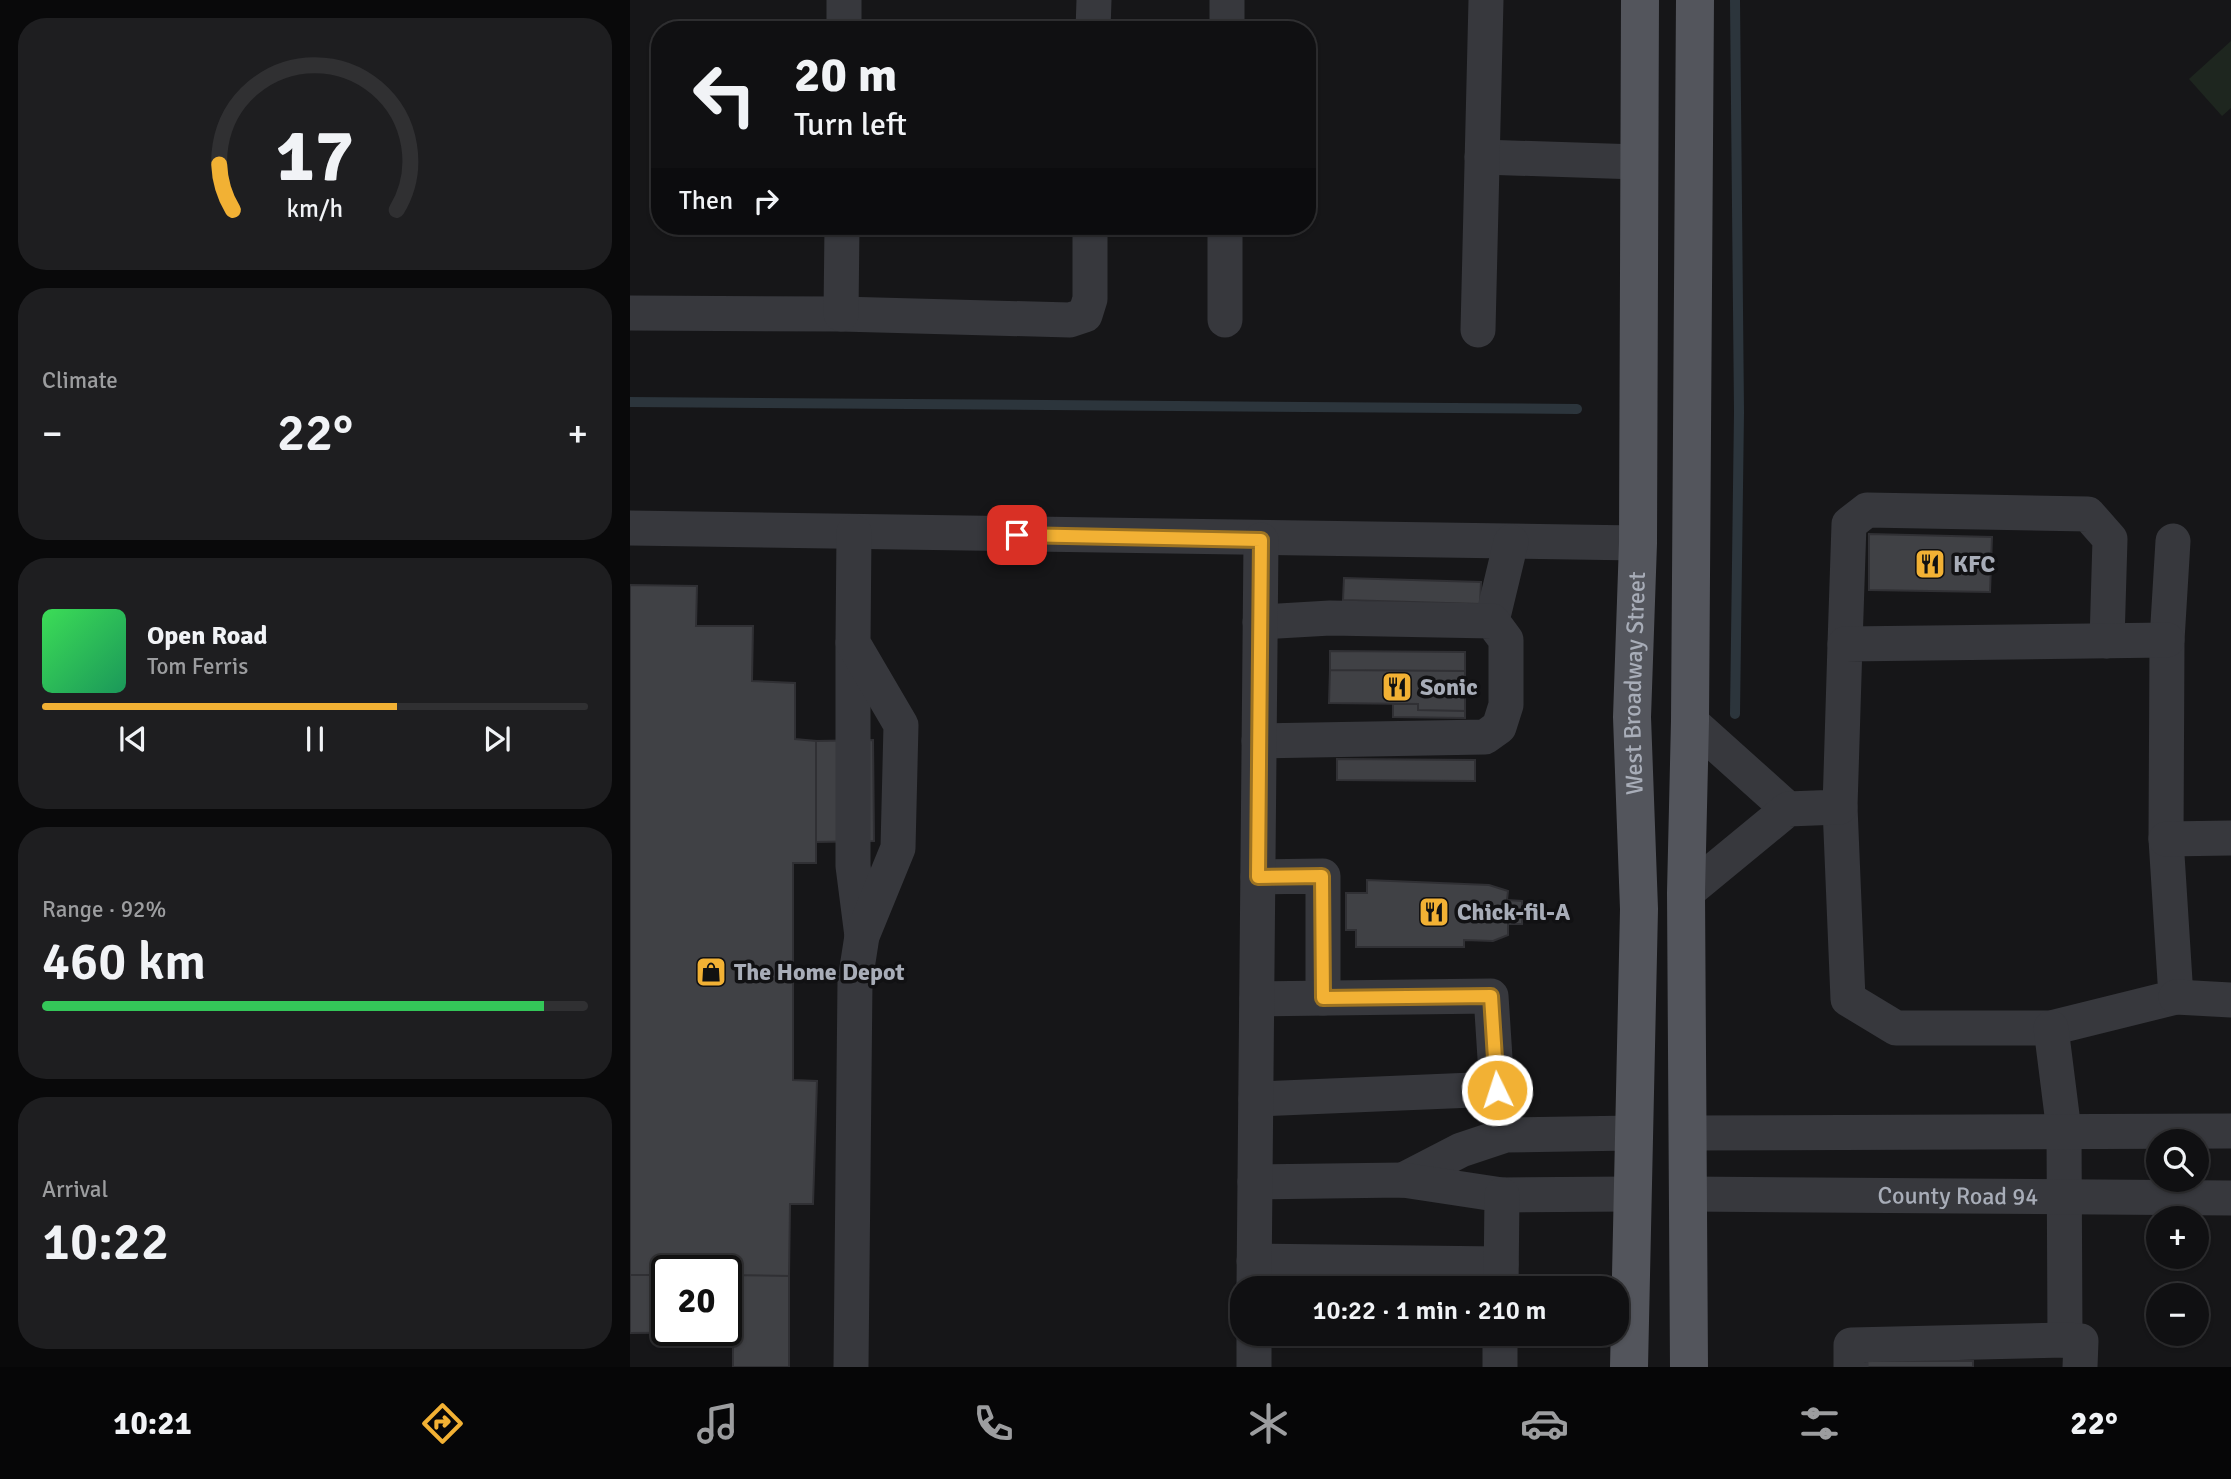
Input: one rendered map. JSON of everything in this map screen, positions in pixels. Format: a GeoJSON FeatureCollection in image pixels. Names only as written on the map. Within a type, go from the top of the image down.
{"type":"FeatureCollection","features":[{"type":"Feature","properties":{"kind":"main road","name":"West Broadway Street"},"geometry":{"type":"LineString","coordinates":[[1629,1367],[1639,909],[1632,717],[1638,543],[1640,0]]}},
{"type":"Feature","properties":{"kind":"main road"},"geometry":{"type":"LineString","coordinates":[[1689,1367],[1686,894],[1690,720],[1695,0]]}},
{"type":"Feature","properties":{"kind":"main road"},"geometry":{"type":"LineString","coordinates":[[1633,1133],[1688,1133]]}},
{"type":"Feature","properties":{"kind":"main road"},"geometry":{"type":"LineString","coordinates":[[1631,1194],[1687,1194]]}},
{"type":"Feature","properties":{"kind":"street"},"geometry":{"type":"LineString","coordinates":[[844,0],[844,21]]}},
{"type":"Feature","properties":{"kind":"street"},"geometry":{"type":"LineString","coordinates":[[1093,21],[1094,0]]}},
{"type":"Feature","properties":{"kind":"street"},"geometry":{"type":"LineString","coordinates":[[1227,0],[1227,21]]}},
{"type":"Feature","properties":{"kind":"street"},"geometry":{"type":"LineString","coordinates":[[1478,330],[1486,0]]}},
{"type":"Feature","properties":{"kind":"street"},"geometry":{"type":"LineString","coordinates":[[1482,157],[1638,162]]}},
{"type":"Feature","properties":{"kind":"street"},"geometry":{"type":"LineString","coordinates":[[841,314],[842,235]]}},
{"type":"Feature","properties":{"kind":"street"},"geometry":{"type":"LineString","coordinates":[[630,313],[841,314],[1069,320],[1085,315],[1090,299],[1090,235]]}},
{"type":"Feature","properties":{"kind":"street"},"geometry":{"type":"LineString","coordinates":[[1225,235],[1225,320]]}},
{"type":"Feature","properties":{"kind":"street"},"geometry":{"type":"LineString","coordinates":[[2107,640],[2110,539],[2088,514],[1867,510],[1849,524],[1840,807],[1848,999],[1896,1028],[2052,1028],[2176,997],[2231,1000]]}},
{"type":"Feature","properties":{"kind":"street"},"geometry":{"type":"LineString","coordinates":[[630,528],[1261,540],[1638,543]]}},
{"type":"Feature","properties":{"kind":"street"},"geometry":{"type":"LineString","coordinates":[[855,532],[853,866],[862,936]]}},
{"type":"Feature","properties":{"kind":"street"},"geometry":{"type":"LineString","coordinates":[[1261,540],[1254,1274],[1501,1276],[1502,1195]]}},
{"type":"Feature","properties":{"kind":"street"},"geometry":{"type":"LineString","coordinates":[[2173,541],[2167,640],[2166,839],[2176,997]]}},
{"type":"Feature","properties":{"kind":"street"},"geometry":{"type":"LineString","coordinates":[[1259,741],[1485,737],[1499,727],[1506,705],[1506,640],[1492,621],[1511,542]]}},
{"type":"Feature","properties":{"kind":"street"},"geometry":{"type":"LineString","coordinates":[[1260,622],[1330,618],[1492,621]]}},
{"type":"Feature","properties":{"kind":"street"},"geometry":{"type":"LineString","coordinates":[[1845,644],[2167,640]]}},
{"type":"Feature","properties":{"kind":"street"},"geometry":{"type":"LineString","coordinates":[[851,1367],[855,981],[862,936],[898,848],[901,725],[853,643]]}},
{"type":"Feature","properties":{"kind":"street"},"geometry":{"type":"LineString","coordinates":[[1690,720],[1788,809]]}},
{"type":"Feature","properties":{"kind":"street"},"geometry":{"type":"LineString","coordinates":[[1686,894],[1788,809],[1840,807]]}},
{"type":"Feature","properties":{"kind":"street"},"geometry":{"type":"LineString","coordinates":[[2166,839],[2231,838]]}},
{"type":"Feature","properties":{"kind":"street"},"geometry":{"type":"LineString","coordinates":[[1258,877],[1322,876],[1323,998]]}},
{"type":"Feature","properties":{"kind":"street"},"geometry":{"type":"LineString","coordinates":[[1256,1099],[1497,1090],[1491,996],[1257,999]]}},
{"type":"Feature","properties":{"kind":"street"},"geometry":{"type":"LineString","coordinates":[[1851,1367],[1852,1345],[2072,1354],[2064,1131],[2052,1028]]}},
{"type":"Feature","properties":{"kind":"street"},"geometry":{"type":"LineString","coordinates":[[1688,1133],[2231,1131]]}},
{"type":"Feature","properties":{"kind":"street"},"geometry":{"type":"LineString","coordinates":[[1403,1180],[1461,1150],[1506,1135],[1633,1133]]}},
{"type":"Feature","properties":{"kind":"street"},"geometry":{"type":"LineString","coordinates":[[1255,1182],[1403,1180],[1502,1195],[1631,1194]]}},
{"type":"Feature","properties":{"kind":"street","name":"County Road 94"},"geometry":{"type":"LineString","coordinates":[[1687,1194],[2231,1198]]}},
{"type":"Feature","properties":{"kind":"street"},"geometry":{"type":"LineString","coordinates":[[1254,1346],[1254,1367]]}},
{"type":"Feature","properties":{"kind":"street"},"geometry":{"type":"LineString","coordinates":[[1500,1346],[1500,1367]]}},
{"type":"Feature","properties":{"kind":"shaded area"},"geometry":{"type":"Polygon","coordinates":[[[2231,41],[2231,108],[2222,116],[2189,79],[2231,41]]]}},
{"type":"Feature","properties":{"kind":"building","name":"KFC"},"geometry":{"type":"Polygon","coordinates":[[[1869,534],[1992,537],[1990,592],[1869,590],[1869,534]]]}},
{"type":"Feature","properties":{"kind":"building"},"geometry":{"type":"Polygon","coordinates":[[[1344,578],[1481,582],[1480,604],[1343,600],[1344,578]]]}},
{"type":"Feature","properties":{"kind":"building","name":"The Home Depot"},"geometry":{"type":"Polygon","coordinates":[[[630,585],[697,586],[696,626],[753,626],[752,681],[795,683],[795,739],[816,741],[816,863],[793,863],[793,1080],[817,1081],[813,1204],[790,1204],[789,1276],[742,1275],[742,1255],[651,1255],[651,1275],[630,1275],[630,585]]]}},
{"type":"Feature","properties":{"kind":"building"},"geometry":{"type":"Polygon","coordinates":[[[1330,651],[1465,652],[1465,671],[1330,670],[1330,651]]]}},
{"type":"Feature","properties":{"kind":"building","name":"Sonic"},"geometry":{"type":"Polygon","coordinates":[[[1330,670],[1465,671],[1465,711],[1418,710],[1418,704],[1329,703],[1330,670]]]}},
{"type":"Feature","properties":{"kind":"building"},"geometry":{"type":"Polygon","coordinates":[[[1393,704],[1418,704],[1418,710],[1465,711],[1465,718],[1393,717],[1393,704]]]}},
{"type":"Feature","properties":{"kind":"building"},"geometry":{"type":"Polygon","coordinates":[[[873,740],[874,841],[816,842],[816,741],[873,740]]]}},
{"type":"Feature","properties":{"kind":"building"},"geometry":{"type":"Polygon","coordinates":[[[1337,759],[1475,760],[1475,781],[1337,780],[1337,759]]]}},
{"type":"Feature","properties":{"kind":"building","name":"Chick-fil-A"},"geometry":{"type":"Polygon","coordinates":[[[1367,880],[1489,885],[1508,891],[1507,900],[1522,901],[1522,924],[1508,924],[1508,935],[1493,941],[1464,940],[1464,947],[1356,947],[1356,930],[1346,930],[1346,893],[1367,893],[1367,880]]]}},
{"type":"Feature","properties":{"kind":"building"},"geometry":{"type":"Polygon","coordinates":[[[630,1275],[651,1275],[651,1333],[630,1333],[630,1275]]]}},
{"type":"Feature","properties":{"kind":"building"},"geometry":{"type":"Polygon","coordinates":[[[742,1275],[789,1276],[789,1367],[733,1367],[733,1346],[742,1346],[742,1275]]]}},
{"type":"Feature","properties":{"kind":"building"},"geometry":{"type":"Polygon","coordinates":[[[1867,1361],[1973,1361],[1973,1367],[1867,1367],[1867,1361]]]}},
{"type":"Feature","properties":{"kind":"waterway"},"geometry":{"type":"LineString","coordinates":[[1735,0],[1739,412],[1735,714]]}},
{"type":"Feature","properties":{"kind":"waterway"},"geometry":{"type":"LineString","coordinates":[[630,402],[1577,409]]}},
{"type":"Feature","properties":{"kind":"place","name":"KFC"},"geometry":{"type":"Point","coordinates":[1930,564]}},
{"type":"Feature","properties":{"kind":"place","name":"Sonic"},"geometry":{"type":"Point","coordinates":[1397,687]}},
{"type":"Feature","properties":{"kind":"place","name":"Chick-fil-A"},"geometry":{"type":"Point","coordinates":[1434,912]}},
{"type":"Feature","properties":{"kind":"place","name":"The Home Depot"},"geometry":{"type":"Point","coordinates":[711,972]}},
{"type":"Feature","properties":{"kind":"route"},"geometry":{"type":"LineString","coordinates":[[1017,535],[1261,540],[1258,877],[1322,876],[1323,998],[1491,996],[1497,1090]]}}]}
